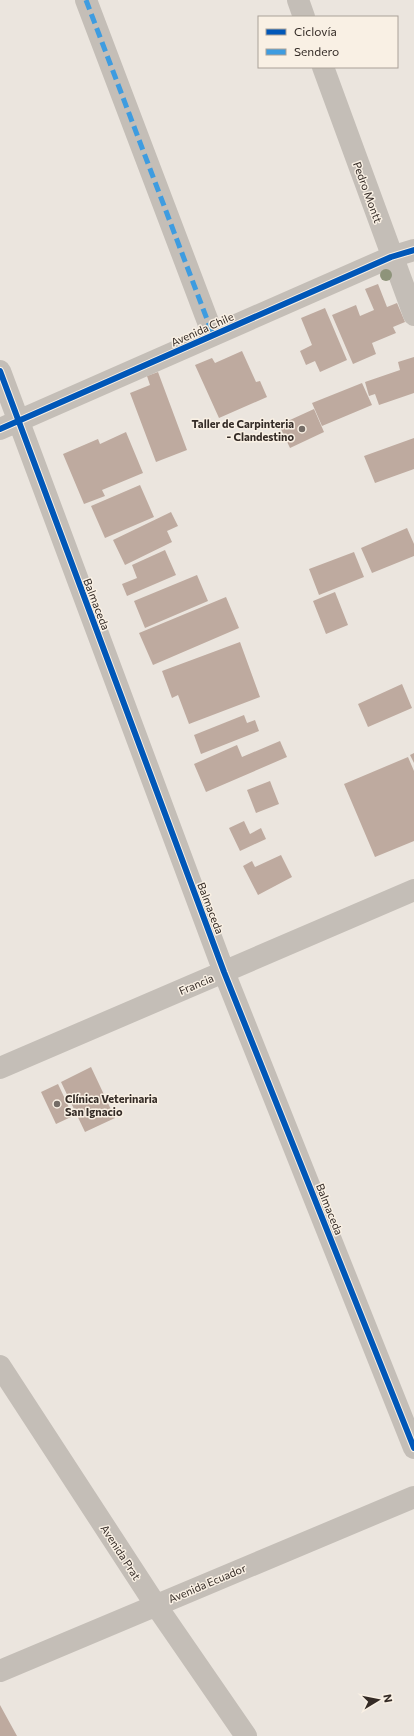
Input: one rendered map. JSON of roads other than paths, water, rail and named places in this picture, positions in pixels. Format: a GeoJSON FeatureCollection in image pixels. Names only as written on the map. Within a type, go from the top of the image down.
{"type":"FeatureCollection","features":[{"type":"Feature","properties":{"kind":"street"},"geometry":{"type":"LineString","coordinates":[[86,0],[213,335]]}},
{"type":"Feature","properties":{"kind":"street"},"geometry":{"type":"LineString","coordinates":[[298,0],[304,16]]}},
{"type":"Feature","properties":{"kind":"street","name":"Pedro Montt"},"geometry":{"type":"LineString","coordinates":[[323,68],[391,257],[414,316]]}},
{"type":"Feature","properties":{"kind":"street","name":"Avenida Chile"},"geometry":{"type":"LineString","coordinates":[[9,425],[391,257],[414,250]]}},
{"type":"Feature","properties":{"kind":"street","name":"Balmaceda"},"geometry":{"type":"LineString","coordinates":[[0,370],[9,425],[224,972],[414,1448]]}},
{"type":"Feature","properties":{"kind":"street","name":"Francia"},"geometry":{"type":"LineString","coordinates":[[0,1068],[414,890]]}},
{"type":"Feature","properties":{"kind":"street","name":"Avenida Prat"},"geometry":{"type":"LineString","coordinates":[[0,1366],[155,1604],[246,1736]]}},
{"type":"Feature","properties":{"kind":"street","name":"Avenida Ecuador"},"geometry":{"type":"LineString","coordinates":[[0,1671],[155,1604],[414,1497]]}},
{"type":"Feature","properties":{"kind":"place","name":"Taller de Carpinteria - Clandestino"},"geometry":{"type":"Point","coordinates":[302,429]}},
{"type":"Feature","properties":{"kind":"place","name":"Clínica Veterinaria San Ignacio"},"geometry":{"type":"Point","coordinates":[57,1104]}}]}
